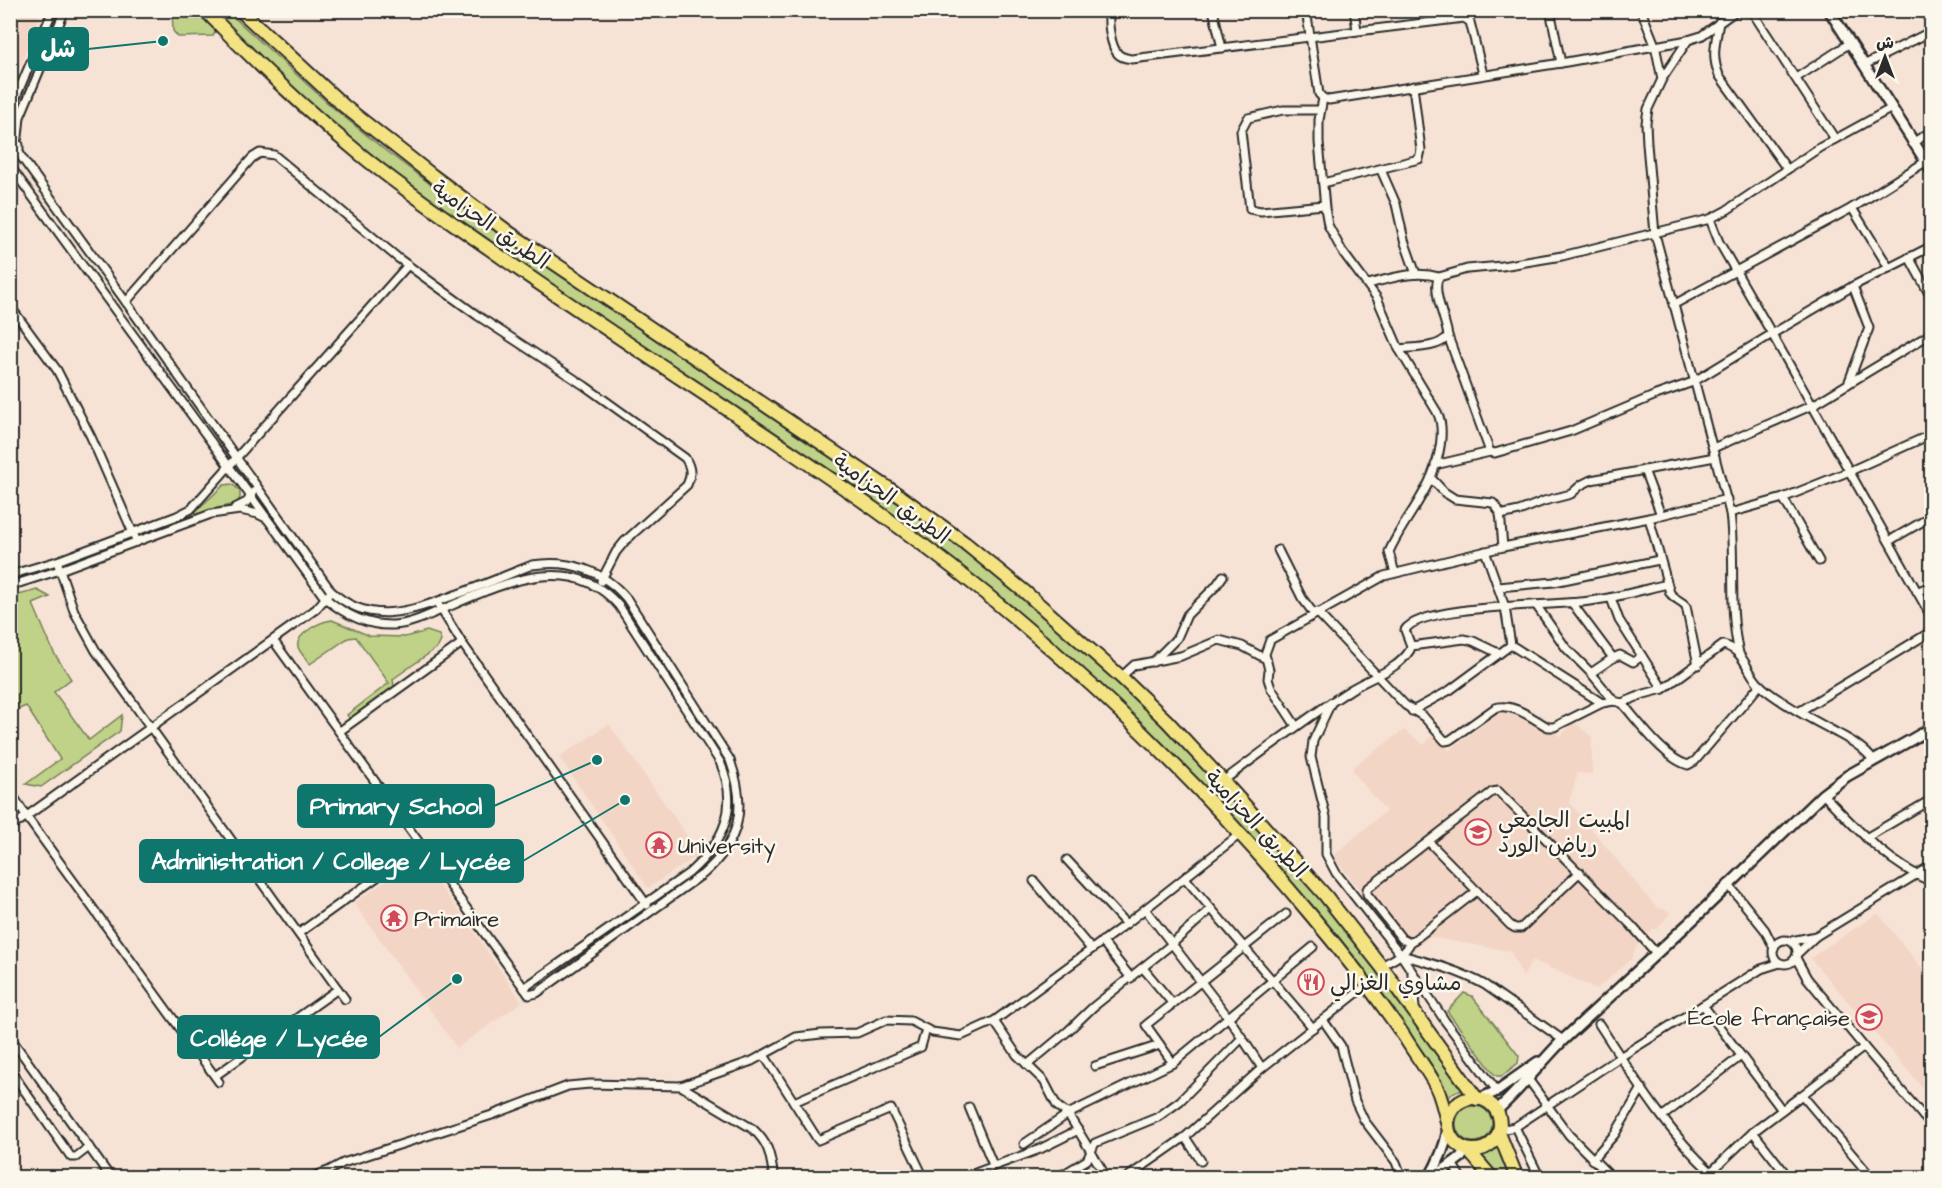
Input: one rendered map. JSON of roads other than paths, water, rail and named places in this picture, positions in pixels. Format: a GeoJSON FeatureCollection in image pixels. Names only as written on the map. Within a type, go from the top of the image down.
{"type":"FeatureCollection","features":[{"type":"Feature","properties":{"kind":"highway","name":"الطريق الحزامية"},"geometry":{"type":"LineString","coordinates":[[205,10],[267,72],[320,120],[414,196],[551,292],[868,505],[979,587],[1066,663],[1155,745],[1240,834],[1300,902],[1367,985],[1428,1073],[1442,1100],[1453,1140],[1467,1150],[1492,1178]]}},
{"type":"Feature","properties":{"kind":"highway","name":"الطريق الحزامية"},"geometry":{"type":"LineString","coordinates":[[240,10],[292,61],[344,106],[511,234],[770,407],[965,543],[1025,592],[1121,677],[1223,781],[1325,895],[1381,966],[1478,1099],[1492,1106],[1496,1111]]}},
{"type":"Feature","properties":{"kind":"highway"},"geometry":{"type":"LineString","coordinates":[[1448,1128],[1448,1119],[1455,1106],[1469,1099],[1478,1099]]}},
{"type":"Feature","properties":{"kind":"highway"},"geometry":{"type":"LineString","coordinates":[[1496,1111],[1499,1118],[1499,1131],[1516,1178]]}},
{"type":"Feature","properties":{"kind":"highway"},"geometry":{"type":"LineString","coordinates":[[1467,1150],[1490,1145],[1499,1131]]}},
{"type":"Feature","properties":{"kind":"main road"},"geometry":{"type":"LineString","coordinates":[[1829,10],[1890,109],[1932,171]]}},
{"type":"Feature","properties":{"kind":"main road"},"geometry":{"type":"LineString","coordinates":[[1496,1111],[1563,1040],[1701,912],[1823,794],[1873,760],[1932,728]]}},
{"type":"Feature","properties":{"kind":"main road"},"geometry":{"type":"LineString","coordinates":[[1478,1099],[1497,1091],[1547,1056]]}},
{"type":"Feature","properties":{"kind":"main road"},"geometry":{"type":"LineString","coordinates":[[1431,1178],[1446,1141],[1448,1128]]}},
{"type":"Feature","properties":{"kind":"main road"},"geometry":{"type":"LineString","coordinates":[[1431,1178],[1461,1157],[1467,1150]]}},
{"type":"Feature","properties":{"kind":"street"},"geometry":{"type":"LineString","coordinates":[[10,111],[53,10]]}},
{"type":"Feature","properties":{"kind":"street"},"geometry":{"type":"LineString","coordinates":[[65,10],[20,117],[19,152],[331,591],[349,604],[374,612],[404,612],[532,565],[568,564],[591,571],[603,578],[627,599],[730,760],[738,783],[738,815],[729,846],[718,861],[703,874],[537,993],[529,995],[273,640]]}},
{"type":"Feature","properties":{"kind":"street"},"geometry":{"type":"LineString","coordinates":[[1111,10],[1108,23],[1115,50],[1124,58],[1132,59],[1310,37],[1464,14],[1470,22],[1483,74]]}},
{"type":"Feature","properties":{"kind":"street"},"geometry":{"type":"LineString","coordinates":[[1214,10],[1222,48]]}},
{"type":"Feature","properties":{"kind":"street"},"geometry":{"type":"LineString","coordinates":[[1306,10],[1319,94],[1329,100],[1688,40],[1701,36],[1737,10]]}},
{"type":"Feature","properties":{"kind":"street"},"geometry":{"type":"LineString","coordinates":[[1354,10],[1357,30]]}},
{"type":"Feature","properties":{"kind":"street"},"geometry":{"type":"LineString","coordinates":[[1550,10],[1561,63]]}},
{"type":"Feature","properties":{"kind":"street"},"geometry":{"type":"LineString","coordinates":[[1641,10],[1655,45],[1662,79]]}},
{"type":"Feature","properties":{"kind":"street"},"geometry":{"type":"LineString","coordinates":[[1751,10],[1835,139]]}},
{"type":"Feature","properties":{"kind":"street"},"geometry":{"type":"LineString","coordinates":[[1924,10],[1932,25]]}},
{"type":"Feature","properties":{"kind":"street"},"geometry":{"type":"LineString","coordinates":[[1719,22],[1714,52],[1714,63],[1719,75],[1787,169]]}},
{"type":"Feature","properties":{"kind":"street"},"geometry":{"type":"LineString","coordinates":[[1864,65],[1932,31]]}},
{"type":"Feature","properties":{"kind":"street"},"geometry":{"type":"LineString","coordinates":[[1688,40],[1662,79],[1648,109],[1646,123],[1655,234],[1730,513],[1734,630],[1739,653],[1760,685],[1858,744],[1873,760]]}},
{"type":"Feature","properties":{"kind":"street"},"geometry":{"type":"LineString","coordinates":[[40,42],[50,46]]}},
{"type":"Feature","properties":{"kind":"street"},"geometry":{"type":"LineString","coordinates":[[1796,78],[1850,43]]}},
{"type":"Feature","properties":{"kind":"street"},"geometry":{"type":"LineString","coordinates":[[1323,183],[1419,159],[1421,150],[1413,86]]}},
{"type":"Feature","properties":{"kind":"street"},"geometry":{"type":"LineString","coordinates":[[1323,98],[1320,110],[1319,142],[1324,205],[1328,225],[1334,240],[1377,298],[1400,349],[1440,417],[1440,439],[1431,478],[1389,552],[1395,573]]}},
{"type":"Feature","properties":{"kind":"street"},"geometry":{"type":"LineString","coordinates":[[1368,284],[1416,274],[1439,276],[1467,269],[1562,256],[1710,219],[1835,139],[1890,109]]}},
{"type":"Feature","properties":{"kind":"street"},"geometry":{"type":"LineString","coordinates":[[1320,110],[1290,110],[1248,118],[1241,131],[1250,209],[1261,211],[1324,205]]}},
{"type":"Feature","properties":{"kind":"street"},"geometry":{"type":"LineString","coordinates":[[10,129],[18,137]]}},
{"type":"Feature","properties":{"kind":"street"},"geometry":{"type":"LineString","coordinates":[[1912,143],[1932,131]]}},
{"type":"Feature","properties":{"kind":"street"},"geometry":{"type":"LineString","coordinates":[[10,157],[19,145]]}},
{"type":"Feature","properties":{"kind":"street"},"geometry":{"type":"LineString","coordinates":[[126,302],[252,158],[260,153],[274,155],[408,265],[478,316],[585,386],[685,458],[690,465],[690,479],[687,485],[625,541],[616,552],[598,586]]}},
{"type":"Feature","properties":{"kind":"street"},"geometry":{"type":"LineString","coordinates":[[1673,305],[1852,208],[1925,162]]}},
{"type":"Feature","properties":{"kind":"street"},"geometry":{"type":"LineString","coordinates":[[10,166],[325,598],[347,613],[363,620],[379,624],[403,624],[424,618],[496,588],[540,575],[567,575],[598,586],[619,606],[720,762],[729,797],[727,817],[714,848],[689,873],[524,988]]}},
{"type":"Feature","properties":{"kind":"street"},"geometry":{"type":"LineString","coordinates":[[1381,170],[1396,204],[1404,240],[1416,274]]}},
{"type":"Feature","properties":{"kind":"street"},"geometry":{"type":"LineString","coordinates":[[1852,208],[1889,268]]}},
{"type":"Feature","properties":{"kind":"street"},"geometry":{"type":"LineString","coordinates":[[1710,219],[1719,242],[1932,618]]}},
{"type":"Feature","properties":{"kind":"street"},"geometry":{"type":"LineString","coordinates":[[1435,465],[1490,452],[1495,453],[1571,431],[1693,382],[1853,286],[1932,246]]}},
{"type":"Feature","properties":{"kind":"street"},"geometry":{"type":"LineString","coordinates":[[1909,257],[1932,299]]}},
{"type":"Feature","properties":{"kind":"street"},"geometry":{"type":"LineString","coordinates":[[10,575],[57,561],[191,509],[408,265]]}},
{"type":"Feature","properties":{"kind":"street"},"geometry":{"type":"LineString","coordinates":[[1439,276],[1435,288],[1447,324],[1448,336],[1490,452]]}},
{"type":"Feature","properties":{"kind":"street"},"geometry":{"type":"LineString","coordinates":[[1848,384],[1869,328],[1853,286]]}},
{"type":"Feature","properties":{"kind":"street"},"geometry":{"type":"LineString","coordinates":[[10,306],[57,370],[92,437],[137,542]]}},
{"type":"Feature","properties":{"kind":"street"},"geometry":{"type":"LineString","coordinates":[[1713,448],[1813,405],[1932,333]]}},
{"type":"Feature","properties":{"kind":"street"},"geometry":{"type":"LineString","coordinates":[[1400,349],[1435,345],[1444,341],[1448,336]]}},
{"type":"Feature","properties":{"kind":"street"},"geometry":{"type":"LineString","coordinates":[[1730,513],[1783,498],[1932,435]]}},
{"type":"Feature","properties":{"kind":"street"},"geometry":{"type":"LineString","coordinates":[[1500,514],[1519,511],[1571,494],[1585,482],[1715,457]]}},
{"type":"Feature","properties":{"kind":"street"},"geometry":{"type":"LineString","coordinates":[[1644,470],[1661,516]]}},
{"type":"Feature","properties":{"kind":"street"},"geometry":{"type":"LineString","coordinates":[[1431,478],[1448,496],[1464,501],[1489,502],[1496,506],[1500,514],[1503,547]]}},
{"type":"Feature","properties":{"kind":"street"},"geometry":{"type":"LineString","coordinates":[[10,586],[211,514],[242,506],[252,496],[253,483]]}},
{"type":"Feature","properties":{"kind":"street"},"geometry":{"type":"LineString","coordinates":[[1783,498],[1819,561]]}},
{"type":"Feature","properties":{"kind":"street"},"geometry":{"type":"LineString","coordinates":[[1296,726],[1271,688],[1268,679],[1266,646],[1270,640],[1384,576],[1485,551],[1661,516],[1727,499]]}},
{"type":"Feature","properties":{"kind":"street"},"geometry":{"type":"LineString","coordinates":[[230,510],[250,511],[268,519]]}},
{"type":"Feature","properties":{"kind":"street"},"geometry":{"type":"LineString","coordinates":[[1888,541],[1932,516]]}},
{"type":"Feature","properties":{"kind":"street"},"geometry":{"type":"LineString","coordinates":[[1649,518],[1667,584],[1674,599],[1686,606],[1698,665]]}},
{"type":"Feature","properties":{"kind":"street"},"geometry":{"type":"LineString","coordinates":[[1278,550],[1302,598],[1412,711],[1424,717],[1446,741],[1499,707],[1511,707],[1548,727],[1554,727],[1602,703],[1618,702],[1663,689],[1723,645],[1739,653]]}},
{"type":"Feature","properties":{"kind":"street"},"geometry":{"type":"LineString","coordinates":[[1485,551],[1505,607],[1511,645],[1602,703]]}},
{"type":"Feature","properties":{"kind":"street"},"geometry":{"type":"LineString","coordinates":[[1498,587],[1554,582],[1659,560]]}},
{"type":"Feature","properties":{"kind":"street"},"geometry":{"type":"LineString","coordinates":[[57,561],[74,611],[87,637],[345,999]]}},
{"type":"Feature","properties":{"kind":"street"},"geometry":{"type":"LineString","coordinates":[[1153,662],[1177,638],[1187,615],[1216,586],[1222,576]]}},
{"type":"Feature","properties":{"kind":"street"},"geometry":{"type":"LineString","coordinates":[[1223,781],[1296,726],[1357,685],[1393,668],[1409,653],[1411,646],[1405,630],[1413,622],[1431,616],[1505,607],[1572,603],[1667,584]]}},
{"type":"Feature","properties":{"kind":"street"},"geometry":{"type":"LineString","coordinates":[[1917,592],[1932,585]]}},
{"type":"Feature","properties":{"kind":"street"},"geometry":{"type":"LineString","coordinates":[[10,828],[316,609],[331,591]]}},
{"type":"Feature","properties":{"kind":"street"},"geometry":{"type":"LineString","coordinates":[[1611,597],[1619,620],[1663,689]]}},
{"type":"Feature","properties":{"kind":"street"},"geometry":{"type":"LineString","coordinates":[[437,601],[462,643],[651,910]]}},
{"type":"Feature","properties":{"kind":"street"},"geometry":{"type":"LineString","coordinates":[[1572,603],[1613,658]]}},
{"type":"Feature","properties":{"kind":"street"},"geometry":{"type":"LineString","coordinates":[[1536,605],[1566,648],[1678,762],[1688,765],[1695,761],[1760,685]]}},
{"type":"Feature","properties":{"kind":"street"},"geometry":{"type":"LineString","coordinates":[[1800,711],[1932,632]]}},
{"type":"Feature","properties":{"kind":"street"},"geometry":{"type":"LineString","coordinates":[[1411,646],[1447,639],[1464,639],[1497,653]]}},
{"type":"Feature","properties":{"kind":"street"},"geometry":{"type":"LineString","coordinates":[[1121,677],[1134,666],[1181,656],[1219,640],[1242,646],[1266,659]]}},
{"type":"Feature","properties":{"kind":"street"},"geometry":{"type":"LineString","coordinates":[[340,731],[462,643]]}},
{"type":"Feature","properties":{"kind":"street"},"geometry":{"type":"LineString","coordinates":[[1412,711],[1450,690],[1497,653],[1511,645]]}},
{"type":"Feature","properties":{"kind":"street"},"geometry":{"type":"LineString","coordinates":[[1591,673],[1620,655],[1633,662],[1642,656]]}},
{"type":"Feature","properties":{"kind":"street"},"geometry":{"type":"LineString","coordinates":[[1332,702],[1313,741],[1311,757],[1326,816],[1326,854],[1336,873],[1401,955],[1497,1091]]}},
{"type":"Feature","properties":{"kind":"street"},"geometry":{"type":"LineString","coordinates":[[10,791],[217,1079],[338,989]]}},
{"type":"Feature","properties":{"kind":"street"},"geometry":{"type":"LineString","coordinates":[[1410,943],[1402,939],[1367,891],[1492,792],[1498,791],[1580,872],[1656,953]]}},
{"type":"Feature","properties":{"kind":"street"},"geometry":{"type":"LineString","coordinates":[[1823,794],[1866,838],[1893,861],[1932,882]]}},
{"type":"Feature","properties":{"kind":"street"},"geometry":{"type":"LineString","coordinates":[[1866,838],[1932,799]]}},
{"type":"Feature","properties":{"kind":"street"},"geometry":{"type":"LineString","coordinates":[[310,1178],[357,1158],[472,1122],[568,1086],[590,1084],[681,1086],[752,1061],[796,1037],[857,1033],[886,1020],[911,1022],[941,1034],[961,1036],[994,1022],[1126,924],[1240,834]]}},
{"type":"Feature","properties":{"kind":"street"},"geometry":{"type":"LineString","coordinates":[[1429,842],[1515,928],[1521,928],[1580,872]]}},
{"type":"Feature","properties":{"kind":"street"},"geometry":{"type":"LineString","coordinates":[[299,933],[422,845]]}},
{"type":"Feature","properties":{"kind":"street"},"geometry":{"type":"LineString","coordinates":[[1067,860],[1126,924]]}},
{"type":"Feature","properties":{"kind":"street"},"geometry":{"type":"LineString","coordinates":[[1499,1131],[1515,1127],[1620,1057],[1761,969],[1784,963],[1797,956],[1816,936],[1932,865]]}},
{"type":"Feature","properties":{"kind":"street"},"geometry":{"type":"LineString","coordinates":[[1185,878],[1313,1028]]}},
{"type":"Feature","properties":{"kind":"street"},"geometry":{"type":"LineString","coordinates":[[1034,881],[1091,949]]}},
{"type":"Feature","properties":{"kind":"street"},"geometry":{"type":"LineString","coordinates":[[1728,884],[1765,930],[1774,951],[1784,963],[1807,978]]}},
{"type":"Feature","properties":{"kind":"street"},"geometry":{"type":"LineString","coordinates":[[1381,966],[1401,955],[1410,943],[1477,891]]}},
{"type":"Feature","properties":{"kind":"street"},"geometry":{"type":"LineString","coordinates":[[1145,909],[1229,1018],[1262,1068]]}},
{"type":"Feature","properties":{"kind":"street"},"geometry":{"type":"LineString","coordinates":[[1027,1065],[1211,909]]}},
{"type":"Feature","properties":{"kind":"street"},"geometry":{"type":"LineString","coordinates":[[1173,1063],[1146,1025],[1286,914]]}},
{"type":"Feature","properties":{"kind":"street"},"geometry":{"type":"LineString","coordinates":[[1765,930],[1796,946],[1797,956],[1807,978],[1932,1125]]}},
{"type":"Feature","properties":{"kind":"street"},"geometry":{"type":"LineString","coordinates":[[1761,969],[1774,951],[1787,941],[1816,936]]}},
{"type":"Feature","properties":{"kind":"street"},"geometry":{"type":"LineString","coordinates":[[1102,941],[1131,978]]}},
{"type":"Feature","properties":{"kind":"street"},"geometry":{"type":"LineString","coordinates":[[1023,1144],[1068,1114],[1173,1063],[1274,982],[1313,947]]}},
{"type":"Feature","properties":{"kind":"street"},"geometry":{"type":"LineString","coordinates":[[1401,955],[1453,970],[1485,985],[1563,1040]]}},
{"type":"Feature","properties":{"kind":"street"},"geometry":{"type":"LineString","coordinates":[[1143,968],[1173,1004]]}},
{"type":"Feature","properties":{"kind":"street"},"geometry":{"type":"LineString","coordinates":[[1412,972],[1415,1014]]}},
{"type":"Feature","properties":{"kind":"street"},"geometry":{"type":"LineString","coordinates":[[1126,1178],[1185,1137],[1262,1068],[1367,985]]}},
{"type":"Feature","properties":{"kind":"street"},"geometry":{"type":"LineString","coordinates":[[1703,1005],[1782,1110]]}},
{"type":"Feature","properties":{"kind":"street"},"geometry":{"type":"LineString","coordinates":[[1323,1020],[1341,1046],[1355,1101],[1364,1120],[1396,1162],[1399,1170],[1398,1178]]}},
{"type":"Feature","properties":{"kind":"street"},"geometry":{"type":"LineString","coordinates":[[994,1022],[1017,1055],[1044,1081],[1057,1106],[1068,1114],[1107,1178]]}},
{"type":"Feature","properties":{"kind":"street"},"geometry":{"type":"LineString","coordinates":[[1599,1024],[1663,1116],[1695,1157],[1714,1175],[1753,1132],[1864,1047]]}},
{"type":"Feature","properties":{"kind":"street"},"geometry":{"type":"LineString","coordinates":[[794,1102],[921,1047],[926,1029]]}},
{"type":"Feature","properties":{"kind":"street"},"geometry":{"type":"LineString","coordinates":[[10,1037],[111,1178]]}},
{"type":"Feature","properties":{"kind":"street"},"geometry":{"type":"LineString","coordinates":[[1057,1178],[1082,1164],[1090,1156],[1095,1143],[1146,1123],[1169,1109],[1242,1038]]}},
{"type":"Feature","properties":{"kind":"street"},"geometry":{"type":"LineString","coordinates":[[1095,1066],[1160,1045]]}},
{"type":"Feature","properties":{"kind":"street"},"geometry":{"type":"LineString","coordinates":[[764,1055],[818,1140],[891,1109],[924,1178]]}},
{"type":"Feature","properties":{"kind":"street"},"geometry":{"type":"LineString","coordinates":[[1663,1116],[1742,1056]]}},
{"type":"Feature","properties":{"kind":"street"},"geometry":{"type":"LineString","coordinates":[[10,1070],[71,1157],[76,1157],[89,1147]]}},
{"type":"Feature","properties":{"kind":"street"},"geometry":{"type":"LineString","coordinates":[[1528,1079],[1569,1135],[1612,1178]]}},
{"type":"Feature","properties":{"kind":"street"},"geometry":{"type":"LineString","coordinates":[[681,1086],[753,1129],[762,1137],[770,1151],[774,1178]]}},
{"type":"Feature","properties":{"kind":"street"},"geometry":{"type":"LineString","coordinates":[[1592,1160],[1615,1134],[1642,1088]]}},
{"type":"Feature","properties":{"kind":"street"},"geometry":{"type":"LineString","coordinates":[[1802,1095],[1872,1178]]}},
{"type":"Feature","properties":{"kind":"street"},"geometry":{"type":"LineString","coordinates":[[969,1107],[993,1165]]}},
{"type":"Feature","properties":{"kind":"street"},"geometry":{"type":"LineString","coordinates":[[1923,1116],[1932,1109]]}},
{"type":"Feature","properties":{"kind":"street"},"geometry":{"type":"LineString","coordinates":[[1515,1127],[1540,1178]]}},
{"type":"Feature","properties":{"kind":"street"},"geometry":{"type":"LineString","coordinates":[[962,1178],[1040,1149],[1078,1130]]}},
{"type":"Feature","properties":{"kind":"street"},"geometry":{"type":"LineString","coordinates":[[1753,1132],[1789,1178]]}},
{"type":"Feature","properties":{"kind":"street"},"geometry":{"type":"LineString","coordinates":[[1185,1137],[1201,1161]]}},
{"type":"Feature","properties":{"kind":"street"},"geometry":{"type":"LineString","coordinates":[[1452,1162],[1461,1178]]}},
{"type":"Feature","properties":{"kind":"street"},"geometry":{"type":"LineString","coordinates":[[10,1173],[12,1178]]}},
{"type":"Feature","properties":{"kind":"place","name":"شل"},"geometry":{"type":"Point","coordinates":[163,41]}},
{"type":"Feature","properties":{"kind":"place","name":"Primary School"},"geometry":{"type":"Point","coordinates":[597,760]}},
{"type":"Feature","properties":{"kind":"place","name":"Administration / College / Lycée"},"geometry":{"type":"Point","coordinates":[625,800]}},
{"type":"Feature","properties":{"kind":"place","name":"المبيت الجامعي رياض الورد"},"geometry":{"type":"Point","coordinates":[1478,832]}},
{"type":"Feature","properties":{"kind":"place","name":"University"},"geometry":{"type":"Point","coordinates":[659,845]}},
{"type":"Feature","properties":{"kind":"place","name":"Primaire"},"geometry":{"type":"Point","coordinates":[394,918]}},
{"type":"Feature","properties":{"kind":"place","name":"Collége / Lycée"},"geometry":{"type":"Point","coordinates":[457,979]}},
{"type":"Feature","properties":{"kind":"place","name":"مشاوي الغزالي"},"geometry":{"type":"Point","coordinates":[1311,982]}},
{"type":"Feature","properties":{"kind":"place","name":"École française"},"geometry":{"type":"Point","coordinates":[1869,1017]}}]}
